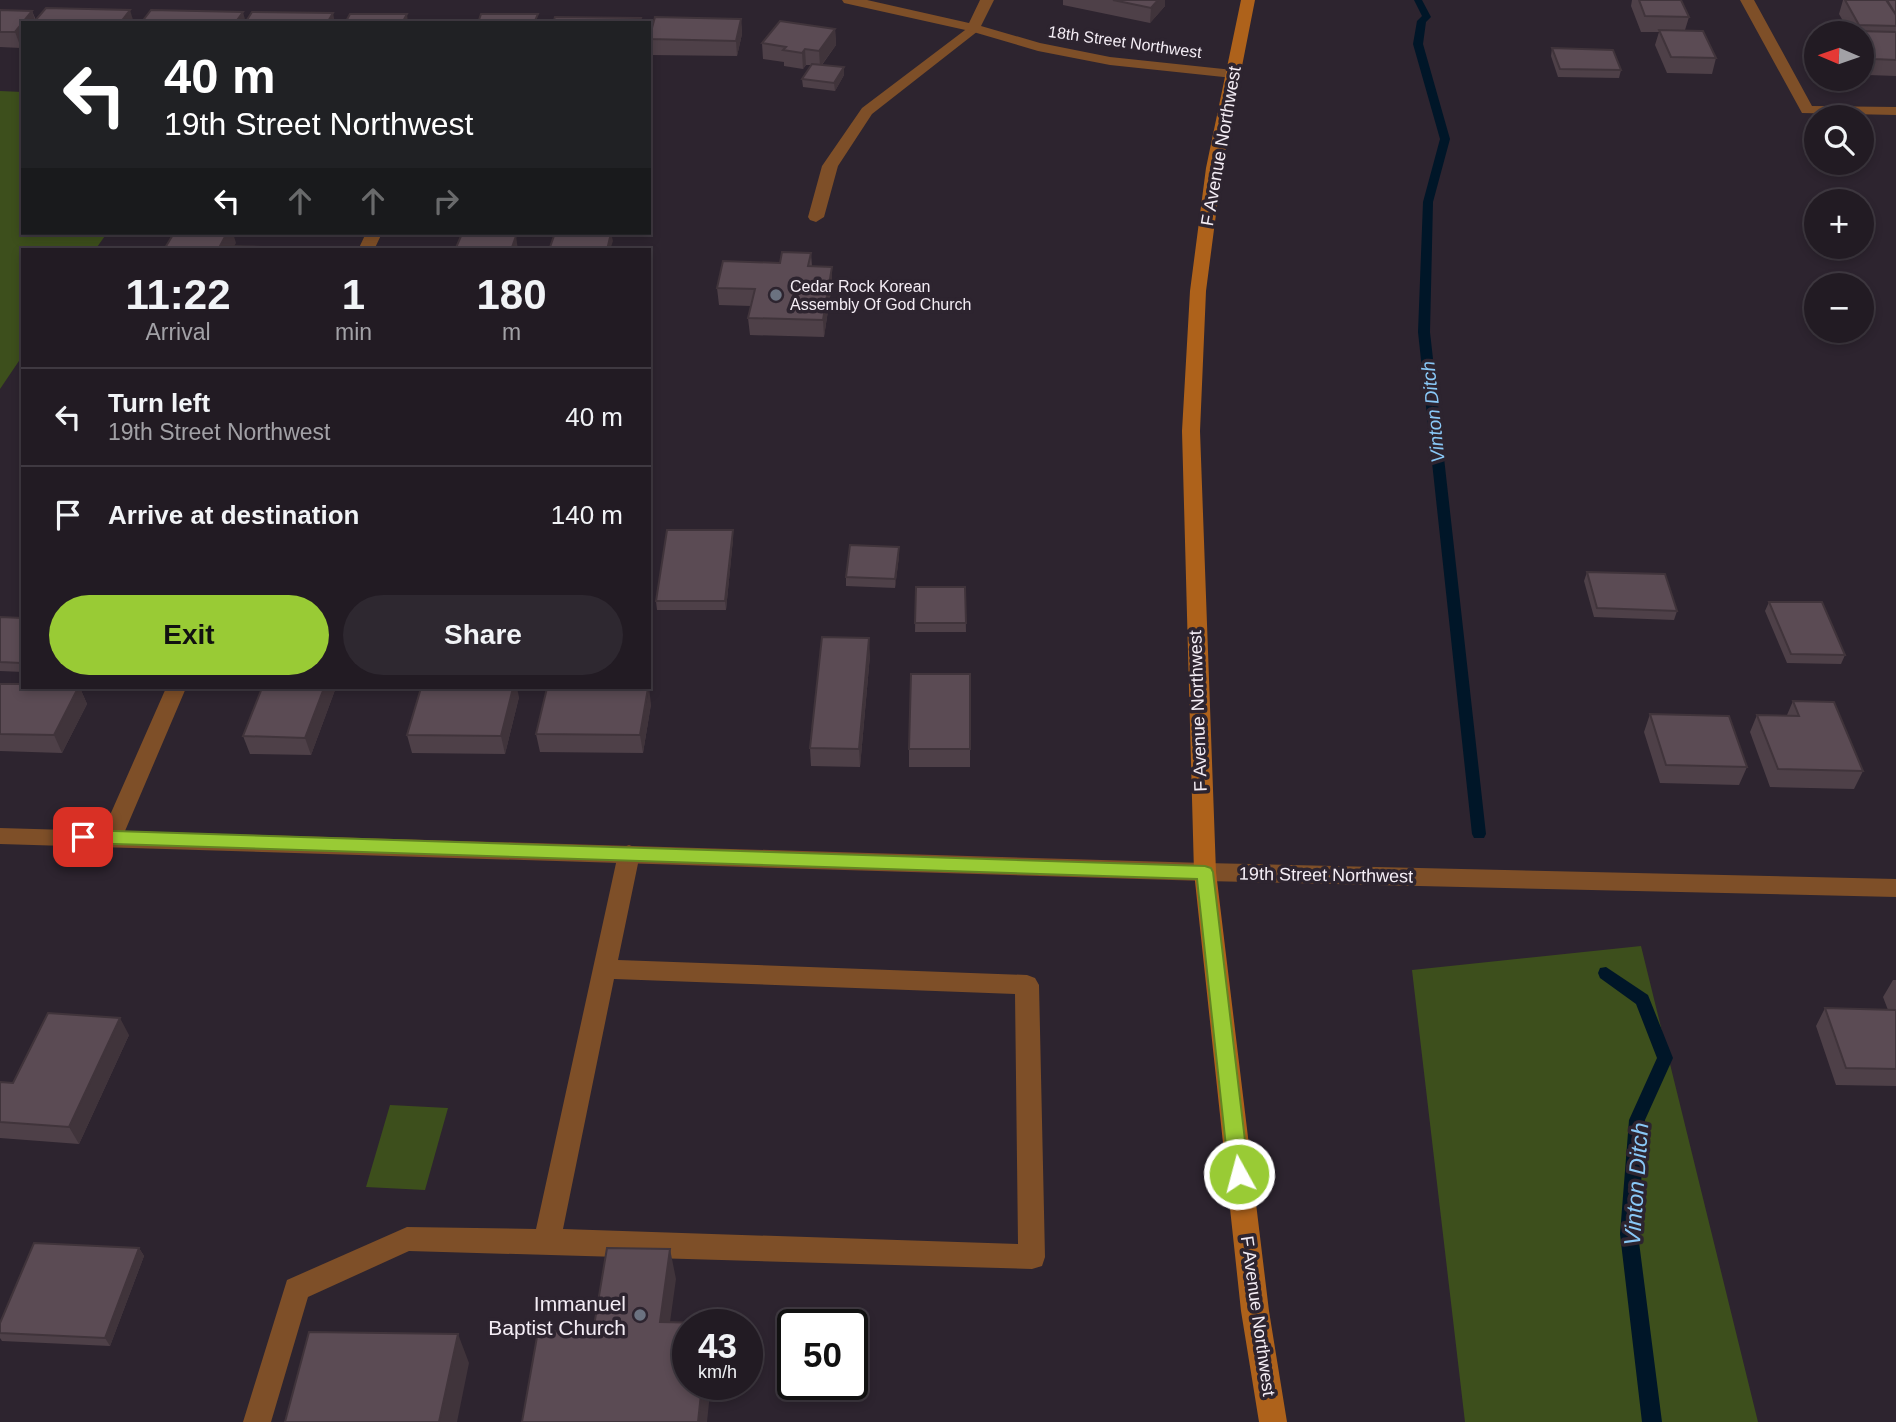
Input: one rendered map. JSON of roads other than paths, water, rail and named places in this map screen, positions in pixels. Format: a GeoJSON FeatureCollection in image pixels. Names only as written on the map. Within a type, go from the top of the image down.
{"type":"FeatureCollection","features":[{"type":"Feature","properties":{"kind":"main road","name":"F Avenue Northwest"},"geometry":{"type":"LineString","coordinates":[[1248,0],[1214,168],[1198,292],[1191,431],[1205,872],[1255,1311],[1273,1422]]}},
{"type":"Feature","properties":{"kind":"street","name":"18th Street Northwest"},"geometry":{"type":"LineString","coordinates":[[849,0],[973,28],[1038,47],[1110,61],[1233,74]]}},
{"type":"Feature","properties":{"kind":"street"},"geometry":{"type":"LineString","coordinates":[[816,217],[830,166],[867,111],[973,28],[987,0]]}},
{"type":"Feature","properties":{"kind":"street"},"geometry":{"type":"LineString","coordinates":[[1747,0],[1807,110],[1896,111]]}},
{"type":"Feature","properties":{"kind":"street"},"geometry":{"type":"LineString","coordinates":[[111,837],[176,689]]}},
{"type":"Feature","properties":{"kind":"street","name":"19th Street Northwest"},"geometry":{"type":"LineString","coordinates":[[0,836],[111,837],[1205,872],[1896,888]]}},
{"type":"Feature","properties":{"kind":"street"},"geometry":{"type":"LineString","coordinates":[[547,1241],[629,854]]}},
{"type":"Feature","properties":{"kind":"street"},"geometry":{"type":"LineString","coordinates":[[257,1422],[297,1289],[407,1239],[1032,1257],[1027,985],[605,969]]}},
{"type":"Feature","properties":{"kind":"waterway","name":"Vinton Ditch"},"geometry":{"type":"LineString","coordinates":[[1418,0],[1427,17],[1422,21],[1418,44],[1445,139],[1428,202],[1424,332],[1479,834]]}},
{"type":"Feature","properties":{"kind":"waterway","name":"Vinton Ditch"},"geometry":{"type":"LineString","coordinates":[[1606,973],[1642,1000],[1665,1058],[1637,1120],[1629,1234],[1652,1422]]}},
{"type":"Feature","properties":{"kind":"place","name":"Cedar Rock Korean Assembly Of God Church"},"geometry":{"type":"Point","coordinates":[776,295]}},
{"type":"Feature","properties":{"kind":"place","name":"Immanuel Baptist Church"},"geometry":{"type":"Point","coordinates":[640,1315]}}]}
